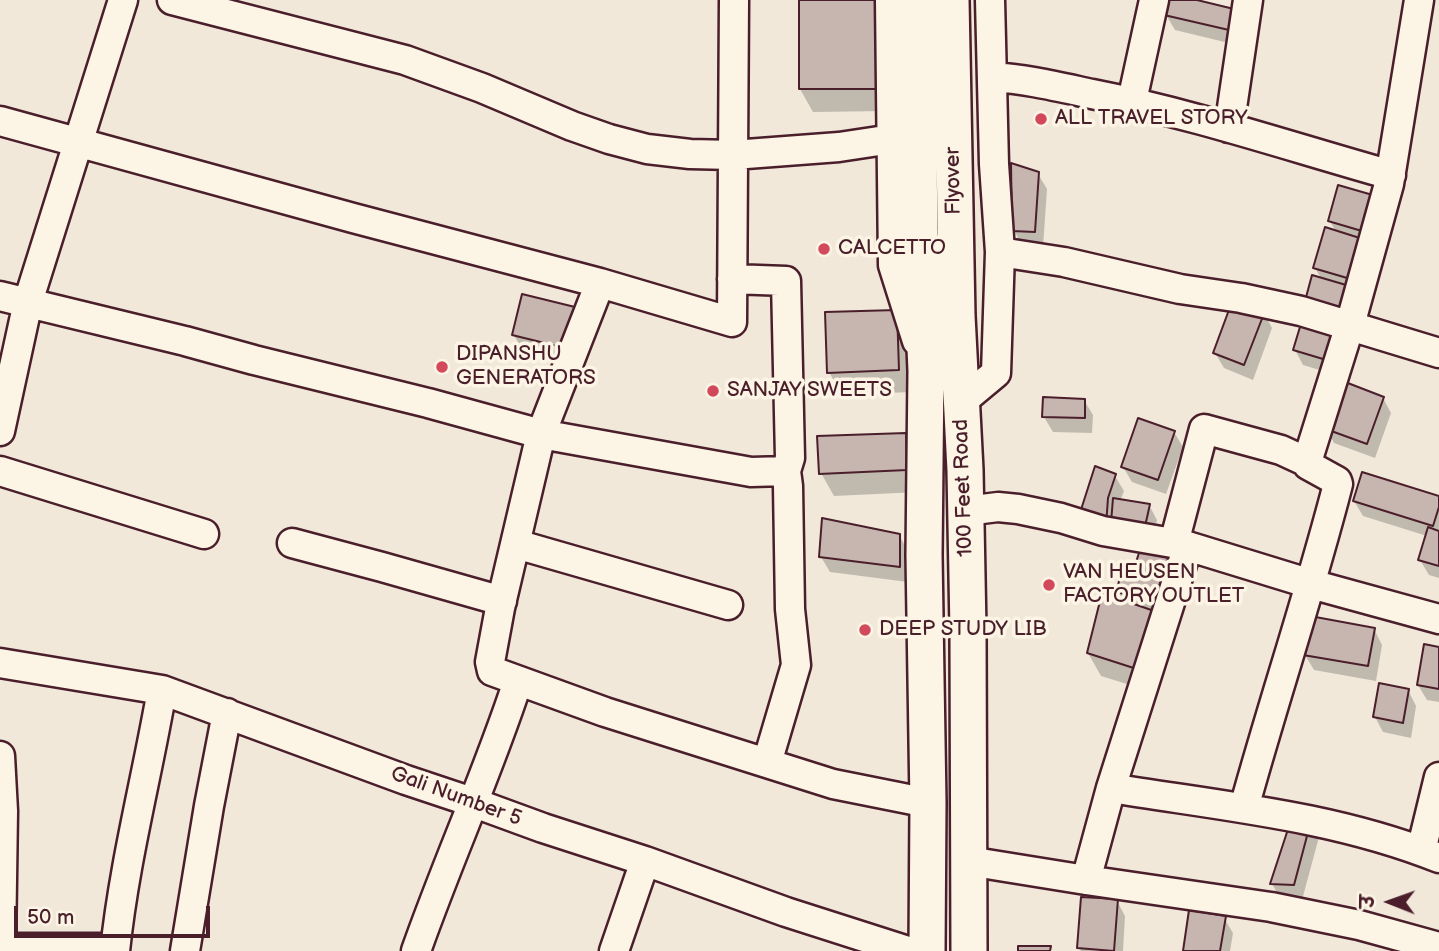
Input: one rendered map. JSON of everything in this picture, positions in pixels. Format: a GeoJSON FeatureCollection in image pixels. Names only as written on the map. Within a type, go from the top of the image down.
{"type":"FeatureCollection","features":[{"type":"Feature","properties":{"kind":"main road","name":"Flyover"},"geometry":{"type":"LineString","coordinates":[[917,0],[920,231],[926,370]]}},
{"type":"Feature","properties":{"kind":"main road","name":"Flyover"},"geometry":{"type":"LineString","coordinates":[[951,0],[960,403]]}},
{"type":"Feature","properties":{"kind":"main road","name":"100 Feet Road"},"geometry":{"type":"LineString","coordinates":[[926,370],[924,555],[928,803],[927,951]]}},
{"type":"Feature","properties":{"kind":"main road","name":"100 Feet Road"},"geometry":{"type":"LineString","coordinates":[[960,403],[966,511],[969,951]]}},
{"type":"Feature","properties":{"kind":"street"},"geometry":{"type":"LineString","coordinates":[[0,431],[28,302],[123,0]]}},
{"type":"Feature","properties":{"kind":"street"},"geometry":{"type":"LineString","coordinates":[[172,0],[405,60],[482,88],[572,126],[647,149],[733,155],[839,147],[891,139]]}},
{"type":"Feature","properties":{"kind":"street"},"geometry":{"type":"LineString","coordinates":[[0,121],[600,283],[732,322],[734,0]]}},
{"type":"Feature","properties":{"kind":"street","name":"100 Feet Road"},"geometry":{"type":"LineString","coordinates":[[890,0],[893,265],[926,370]]}},
{"type":"Feature","properties":{"kind":"street","name":"100 Feet Road"},"geometry":{"type":"LineString","coordinates":[[960,403],[996,373],[1000,252],[994,164],[990,0]]}},
{"type":"Feature","properties":{"kind":"street"},"geometry":{"type":"LineString","coordinates":[[1132,101],[1154,0]]}},
{"type":"Feature","properties":{"kind":"street"},"geometry":{"type":"LineString","coordinates":[[1229,128],[1248,0]]}},
{"type":"Feature","properties":{"kind":"street"},"geometry":{"type":"LineString","coordinates":[[1307,462],[1350,325],[1391,175],[1419,0]]}},
{"type":"Feature","properties":{"kind":"street"},"geometry":{"type":"LineString","coordinates":[[992,77],[1011,78],[1132,101],[1391,175]]}},
{"type":"Feature","properties":{"kind":"street"},"geometry":{"type":"LineString","coordinates":[[1000,252],[1064,262],[1180,289],[1301,311],[1439,353]]}},
{"type":"Feature","properties":{"kind":"street"},"geometry":{"type":"LineString","coordinates":[[732,279],[786,281],[790,445],[786,471],[790,609],[796,665],[767,763]]}},
{"type":"Feature","properties":{"kind":"street"},"geometry":{"type":"LineString","coordinates":[[600,283],[541,434],[502,601],[490,667],[495,673],[605,712],[833,784],[928,803]]}},
{"type":"Feature","properties":{"kind":"street"},"geometry":{"type":"LineString","coordinates":[[0,296],[428,403],[541,434],[751,472],[786,471]]}},
{"type":"Feature","properties":{"kind":"street"},"geometry":{"type":"LineString","coordinates":[[1086,880],[1111,788],[1168,607],[1204,429],[1281,450],[1307,462],[1309,466],[1338,483],[1311,584],[1244,808]]}},
{"type":"Feature","properties":{"kind":"street"},"geometry":{"type":"LineString","coordinates":[[0,471],[204,534]]}},
{"type":"Feature","properties":{"kind":"street"},"geometry":{"type":"LineString","coordinates":[[966,511],[998,507],[1018,509],[1061,518],[1102,531],[1181,545],[1439,619]]}},
{"type":"Feature","properties":{"kind":"street"},"geometry":{"type":"LineString","coordinates":[[292,543],[502,601]]}},
{"type":"Feature","properties":{"kind":"street"},"geometry":{"type":"LineString","coordinates":[[516,544],[729,605]]}},
{"type":"Feature","properties":{"kind":"street","name":"Gali Number 5"},"geometry":{"type":"LineString","coordinates":[[0,663],[162,690],[543,828],[908,951]]}},
{"type":"Feature","properties":{"kind":"street"},"geometry":{"type":"LineString","coordinates":[[416,951],[518,681]]}},
{"type":"Feature","properties":{"kind":"street"},"geometry":{"type":"LineString","coordinates":[[0,756],[3,811],[1,948],[115,949],[131,844],[162,690]]}},
{"type":"Feature","properties":{"kind":"street"},"geometry":{"type":"LineString","coordinates":[[185,951],[227,713]]}},
{"type":"Feature","properties":{"kind":"street"},"geometry":{"type":"LineString","coordinates":[[1111,788],[1323,822],[1430,854],[1439,777]]}},
{"type":"Feature","properties":{"kind":"street"},"geometry":{"type":"LineString","coordinates":[[614,951],[645,861]]}},
{"type":"Feature","properties":{"kind":"street"},"geometry":{"type":"LineString","coordinates":[[968,861],[1271,907],[1319,916],[1439,947]]}},
{"type":"Feature","properties":{"kind":"building"},"geometry":{"type":"Polygon","coordinates":[[[799,0],[876,0],[876,89],[799,89],[799,0]]]}},
{"type":"Feature","properties":{"kind":"building"},"geometry":{"type":"Polygon","coordinates":[[[1168,0],[1197,0],[1234,9],[1229,30],[1164,15],[1168,0]]]}},
{"type":"Feature","properties":{"kind":"building"},"geometry":{"type":"Polygon","coordinates":[[[1011,163],[1039,172],[1035,232],[1012,231],[1011,163]]]}},
{"type":"Feature","properties":{"kind":"building"},"geometry":{"type":"Polygon","coordinates":[[[1338,185],[1383,198],[1372,234],[1328,221],[1338,185]]]}},
{"type":"Feature","properties":{"kind":"building"},"geometry":{"type":"Polygon","coordinates":[[[1325,227],[1366,240],[1354,280],[1313,268],[1325,227]]]}},
{"type":"Feature","properties":{"kind":"building"},"geometry":{"type":"Polygon","coordinates":[[[1312,275],[1353,287],[1342,313],[1305,301],[1312,275]]]}},
{"type":"Feature","properties":{"kind":"building"},"geometry":{"type":"Polygon","coordinates":[[[522,294],[579,308],[569,349],[512,335],[522,294]]]}},
{"type":"Feature","properties":{"kind":"building"},"geometry":{"type":"Polygon","coordinates":[[[1233,299],[1265,311],[1244,365],[1213,353],[1233,299]]]}},
{"type":"Feature","properties":{"kind":"building"},"geometry":{"type":"Polygon","coordinates":[[[897,310],[899,370],[827,373],[825,312],[897,310]]]}},
{"type":"Feature","properties":{"kind":"building"},"geometry":{"type":"Polygon","coordinates":[[[1303,317],[1343,330],[1333,362],[1293,350],[1303,317]]]}},
{"type":"Feature","properties":{"kind":"building"},"geometry":{"type":"Polygon","coordinates":[[[1340,380],[1384,397],[1367,444],[1323,428],[1340,380]]]}},
{"type":"Feature","properties":{"kind":"building"},"geometry":{"type":"Polygon","coordinates":[[[1043,397],[1085,399],[1085,418],[1042,417],[1043,397]]]}},
{"type":"Feature","properties":{"kind":"building"},"geometry":{"type":"Polygon","coordinates":[[[1138,418],[1175,431],[1158,480],[1121,467],[1138,418]]]}},
{"type":"Feature","properties":{"kind":"building"},"geometry":{"type":"Polygon","coordinates":[[[906,433],[907,470],[819,474],[817,436],[906,433]]]}},
{"type":"Feature","properties":{"kind":"building"},"geometry":{"type":"Polygon","coordinates":[[[1095,466],[1116,474],[1108,498],[1106,526],[1078,519],[1095,466]]]}},
{"type":"Feature","properties":{"kind":"building"},"geometry":{"type":"Polygon","coordinates":[[[1362,472],[1439,496],[1439,507],[1433,526],[1353,501],[1362,472]]]}},
{"type":"Feature","properties":{"kind":"building"},"geometry":{"type":"Polygon","coordinates":[[[1113,498],[1150,504],[1144,531],[1111,523],[1113,498]]]}},
{"type":"Feature","properties":{"kind":"building"},"geometry":{"type":"Polygon","coordinates":[[[822,518],[900,534],[900,567],[819,557],[822,518]]]}},
{"type":"Feature","properties":{"kind":"building"},"geometry":{"type":"Polygon","coordinates":[[[1428,527],[1439,531],[1439,566],[1418,560],[1428,527]]]}},
{"type":"Feature","properties":{"kind":"building"},"geometry":{"type":"Polygon","coordinates":[[[1142,544],[1179,549],[1162,604],[1117,592],[1120,575],[1131,577],[1142,544]]]}},
{"type":"Feature","properties":{"kind":"building"},"geometry":{"type":"Polygon","coordinates":[[[1102,593],[1160,613],[1143,671],[1087,653],[1102,593]]]}},
{"type":"Feature","properties":{"kind":"building"},"geometry":{"type":"Polygon","coordinates":[[[1310,616],[1375,628],[1368,666],[1303,655],[1310,616]]]}},
{"type":"Feature","properties":{"kind":"building"},"geometry":{"type":"Polygon","coordinates":[[[1424,644],[1439,647],[1439,689],[1417,685],[1424,644]]]}},
{"type":"Feature","properties":{"kind":"building"},"geometry":{"type":"Polygon","coordinates":[[[1379,683],[1409,689],[1403,723],[1373,717],[1379,683]]]}},
{"type":"Feature","properties":{"kind":"building"},"geometry":{"type":"Polygon","coordinates":[[[1291,820],[1311,821],[1294,885],[1270,884],[1291,820]]]}},
{"type":"Feature","properties":{"kind":"building"},"geometry":{"type":"Polygon","coordinates":[[[1081,897],[1118,899],[1114,951],[1077,948],[1081,897]]]}},
{"type":"Feature","properties":{"kind":"building"},"geometry":{"type":"Polygon","coordinates":[[[1189,910],[1226,916],[1220,951],[1183,951],[1189,910]]]}},
{"type":"Feature","properties":{"kind":"building"},"geometry":{"type":"Polygon","coordinates":[[[1018,946],[1051,946],[1050,951],[1018,951],[1018,946]]]}},
{"type":"Feature","properties":{"kind":"place","name":"ALL TRAVEL STORY"},"geometry":{"type":"Point","coordinates":[1041,119]}},
{"type":"Feature","properties":{"kind":"place","name":"CALCETTO"},"geometry":{"type":"Point","coordinates":[824,249]}},
{"type":"Feature","properties":{"kind":"place","name":"DIPANSHU GENERATORS"},"geometry":{"type":"Point","coordinates":[442,367]}},
{"type":"Feature","properties":{"kind":"place","name":"SANJAY SWEETS"},"geometry":{"type":"Point","coordinates":[713,391]}},
{"type":"Feature","properties":{"kind":"place","name":"VAN HEUSEN FACTORY OUTLET"},"geometry":{"type":"Point","coordinates":[1049,585]}},
{"type":"Feature","properties":{"kind":"place","name":"DEEP STUDY LIB"},"geometry":{"type":"Point","coordinates":[865,630]}}]}
